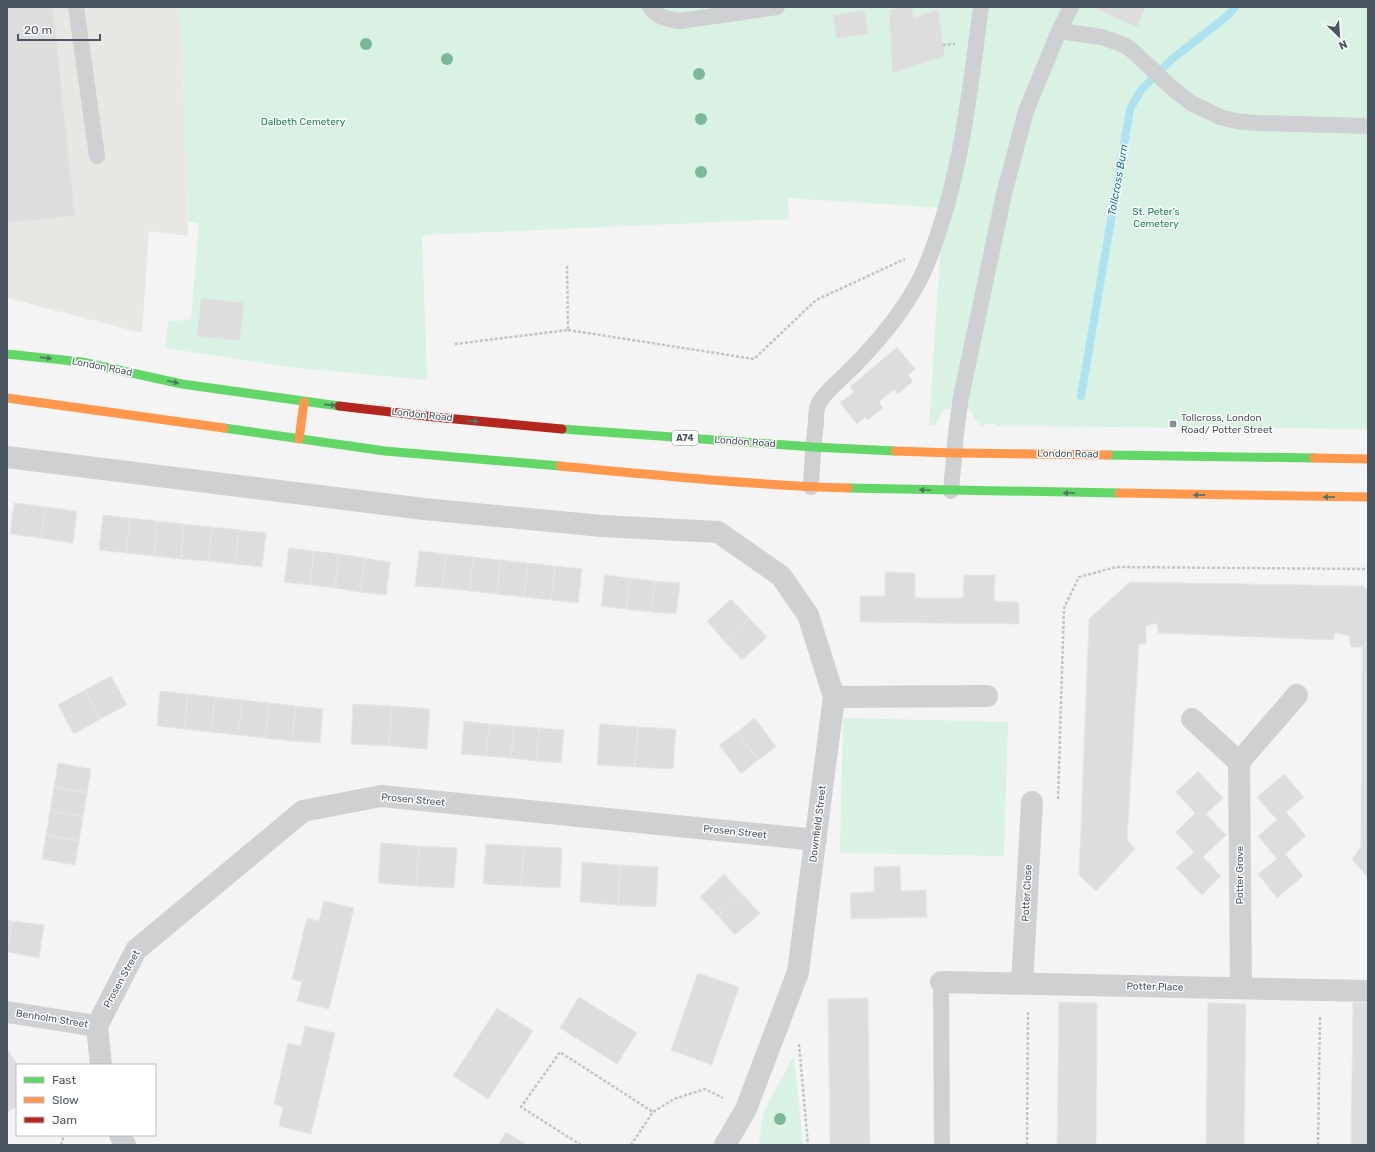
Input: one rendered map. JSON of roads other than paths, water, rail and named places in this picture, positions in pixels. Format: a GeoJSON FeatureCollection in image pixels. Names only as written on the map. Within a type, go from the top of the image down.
{"type":"FeatureCollection","features":[{"type":"Feature","properties":{"kind":"main road","name":"London Road"},"geometry":{"type":"LineString","coordinates":[[7,354],[82,362],[182,384],[304,402],[434,417],[552,428],[813,447],[954,453],[1368,459]]}},
{"type":"Feature","properties":{"kind":"main road"},"geometry":{"type":"LineString","coordinates":[[7,398],[385,451],[701,479],[811,487],[951,491],[1368,497]]}},
{"type":"Feature","properties":{"kind":"main road"},"geometry":{"type":"LineString","coordinates":[[299,439],[304,402]]}},
{"type":"Feature","properties":{"kind":"street","name":"Downfield Street"},"geometry":{"type":"LineString","coordinates":[[7,457],[424,509],[602,526],[718,532],[781,576],[808,615],[834,697],[798,972],[746,1109],[725,1145]]}},
{"type":"Feature","properties":{"kind":"street"},"geometry":{"type":"LineString","coordinates":[[1192,719],[1239,762],[1297,695]]}},
{"type":"Feature","properties":{"kind":"street"},"geometry":{"type":"LineString","coordinates":[[834,697],[987,696]]}},
{"type":"Feature","properties":{"kind":"street","name":"Potter Grove"},"geometry":{"type":"LineString","coordinates":[[1239,762],[1241,988]]}},
{"type":"Feature","properties":{"kind":"street","name":"Prosen Street"},"geometry":{"type":"LineString","coordinates":[[97,1026],[136,950],[303,811],[381,796],[816,840]]}},
{"type":"Feature","properties":{"kind":"street","name":"Potter Close"},"geometry":{"type":"LineString","coordinates":[[1025,984],[1032,802]]}},
{"type":"Feature","properties":{"kind":"street","name":"Potter Place"},"geometry":{"type":"LineString","coordinates":[[941,982],[1368,991]]}},
{"type":"Feature","properties":{"kind":"street","name":"Benholm Street"},"geometry":{"type":"LineString","coordinates":[[7,1012],[97,1026]]}},
{"type":"Feature","properties":{"kind":"street"},"geometry":{"type":"LineString","coordinates":[[97,1026],[101,1064]]}},
{"type":"Feature","properties":{"kind":"street"},"geometry":{"type":"LineString","coordinates":[[120,1136],[125,1145]]}},
{"type":"Feature","properties":{"kind":"lane"},"geometry":{"type":"LineString","coordinates":[[76,7],[97,156]]}},
{"type":"Feature","properties":{"kind":"lane"},"geometry":{"type":"LineString","coordinates":[[650,7],[660,16],[668,20],[680,20],[777,7]]}},
{"type":"Feature","properties":{"kind":"lane"},"geometry":{"type":"LineString","coordinates":[[811,487],[813,447],[818,406],[825,395],[876,343],[900,312],[922,274],[939,231],[952,185],[966,118],[981,7]]}},
{"type":"Feature","properties":{"kind":"lane"},"geometry":{"type":"LineString","coordinates":[[951,491],[961,397],[1010,167],[1026,111],[1059,31],[1071,7]]}},
{"type":"Feature","properties":{"kind":"lane"},"geometry":{"type":"LineString","coordinates":[[1059,31],[1087,34],[1116,41],[1124,45],[1191,103],[1220,117],[1236,121],[1368,126]]}},
{"type":"Feature","properties":{"kind":"lane"},"geometry":{"type":"LineString","coordinates":[[941,982],[942,1145]]}},
{"type":"Feature","properties":{"kind":"waterway","name":"Tollcross Burn"},"geometry":{"type":"LineString","coordinates":[[1081,396],[1130,109],[1141,90],[1172,59],[1226,17],[1235,7]]}},
{"type":"Feature","properties":{"kind":"place","name":"Tollcross, London Road/ Potter Street"},"geometry":{"type":"Point","coordinates":[1173,424]}},
{"type":"Feature","properties":{"kind":"park label","name":"Dalbeth Cemetery"},"geometry":{"type":"Point","coordinates":[303,122]}},
{"type":"Feature","properties":{"kind":"park label","name":"St. Peter's Cemetery"},"geometry":{"type":"Point","coordinates":[1156,218]}}]}
